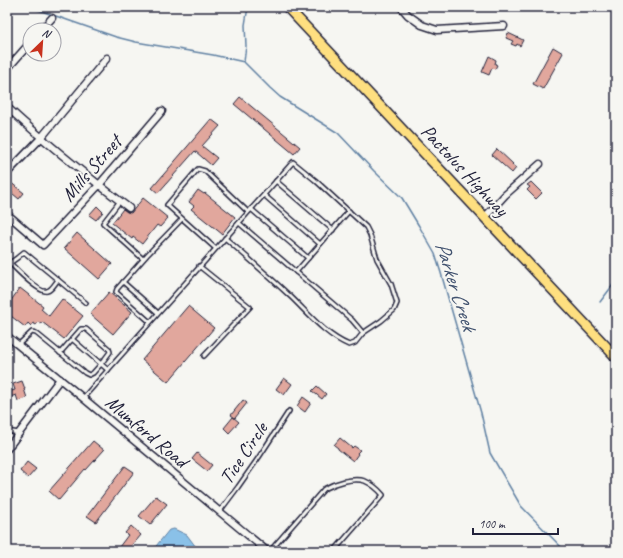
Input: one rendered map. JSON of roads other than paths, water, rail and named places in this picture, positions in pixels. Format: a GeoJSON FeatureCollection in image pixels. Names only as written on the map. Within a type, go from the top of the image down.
{"type":"FeatureCollection","features":[{"type":"Feature","properties":{"kind":"main road","name":"Pactolus Highway"},"geometry":{"type":"LineString","coordinates":[[290,10],[616,357]]}},
{"type":"Feature","properties":{"kind":"street"},"geometry":{"type":"LineString","coordinates":[[290,10],[303,7]]}},
{"type":"Feature","properties":{"kind":"street"},"geometry":{"type":"LineString","coordinates":[[400,7],[422,25],[437,30],[504,26]]}},
{"type":"Feature","properties":{"kind":"street"},"geometry":{"type":"LineString","coordinates":[[48,22],[52,18]]}},
{"type":"Feature","properties":{"kind":"street"},"geometry":{"type":"LineString","coordinates":[[7,69],[22,52]]}},
{"type":"Feature","properties":{"kind":"street"},"geometry":{"type":"LineString","coordinates":[[7,173],[40,138],[107,58]]}},
{"type":"Feature","properties":{"kind":"street"},"geometry":{"type":"LineString","coordinates":[[7,107],[40,138],[129,208]]}},
{"type":"Feature","properties":{"kind":"street","name":"Mills Street"},"geometry":{"type":"LineString","coordinates":[[7,214],[43,245],[99,185],[162,110]]}},
{"type":"Feature","properties":{"kind":"street"},"geometry":{"type":"LineString","coordinates":[[485,217],[505,195],[540,164]]}},
{"type":"Feature","properties":{"kind":"street","name":"Mumford Road"},"geometry":{"type":"LineString","coordinates":[[7,336],[267,551]]}},
{"type":"Feature","properties":{"kind":"street"},"geometry":{"type":"LineString","coordinates":[[7,449],[60,380]]}},
{"type":"Feature","properties":{"kind":"lane"},"geometry":{"type":"LineString","coordinates":[[83,398],[215,248],[293,162],[366,226],[377,259],[391,284],[397,302],[394,310],[363,333],[355,343],[349,345],[327,333],[284,290],[225,238]]}},
{"type":"Feature","properties":{"kind":"lane"},"geometry":{"type":"LineString","coordinates":[[215,248],[167,205],[198,169],[205,171],[248,212]]}},
{"type":"Feature","properties":{"kind":"lane"},"geometry":{"type":"LineString","coordinates":[[276,181],[333,230]]}},
{"type":"Feature","properties":{"kind":"lane"},"geometry":{"type":"LineString","coordinates":[[264,195],[320,244]]}},
{"type":"Feature","properties":{"kind":"lane"},"geometry":{"type":"LineString","coordinates":[[120,201],[103,223],[143,259]]}},
{"type":"Feature","properties":{"kind":"lane"},"geometry":{"type":"LineString","coordinates":[[251,209],[308,258]]}},
{"type":"Feature","properties":{"kind":"lane"},"geometry":{"type":"LineString","coordinates":[[296,272],[349,211]]}},
{"type":"Feature","properties":{"kind":"lane"},"geometry":{"type":"LineString","coordinates":[[150,322],[116,292],[143,259],[182,219]]}},
{"type":"Feature","properties":{"kind":"lane"},"geometry":{"type":"LineString","coordinates":[[239,222],[352,320],[363,333]]}},
{"type":"Feature","properties":{"kind":"lane"},"geometry":{"type":"LineString","coordinates":[[58,280],[50,290],[43,292],[9,264],[24,252],[86,303]]}},
{"type":"Feature","properties":{"kind":"lane"},"geometry":{"type":"LineString","coordinates":[[199,266],[250,307],[204,356]]}},
{"type":"Feature","properties":{"kind":"lane"},"geometry":{"type":"LineString","coordinates":[[124,282],[158,313]]}},
{"type":"Feature","properties":{"kind":"lane"},"geometry":{"type":"LineString","coordinates":[[18,345],[32,332],[36,333],[60,353],[88,375],[93,373],[110,352],[109,349],[86,329],[81,329],[60,353]]}},
{"type":"Feature","properties":{"kind":"lane"},"geometry":{"type":"LineString","coordinates":[[72,339],[108,370]]}},
{"type":"Feature","properties":{"kind":"lane","name":"Tice Circle"},"geometry":{"type":"LineString","coordinates":[[220,511],[259,458],[289,411]]}},
{"type":"Feature","properties":{"kind":"lane"},"geometry":{"type":"LineString","coordinates":[[7,431],[19,433]]}},
{"type":"Feature","properties":{"kind":"lane"},"geometry":{"type":"LineString","coordinates":[[270,551],[324,489],[350,480],[363,480],[376,487],[383,495],[334,551]]}},
{"type":"Feature","properties":{"kind":"water"},"geometry":{"type":"Polygon","coordinates":[[[174,529],[187,535],[199,551],[152,551],[169,530],[174,529]]]}},
{"type":"Feature","properties":{"kind":"waterway"},"geometry":{"type":"LineString","coordinates":[[30,7],[116,37],[244,62]]}},
{"type":"Feature","properties":{"kind":"waterway","name":"Parker Creek"},"geometry":{"type":"LineString","coordinates":[[248,7],[245,25],[246,46],[244,62],[280,97],[338,133],[402,198],[419,226],[435,254],[441,273],[481,413],[490,453],[521,506],[565,551]]}},
{"type":"Feature","properties":{"kind":"waterway"},"geometry":{"type":"LineString","coordinates":[[600,302],[616,281]]}}]}
